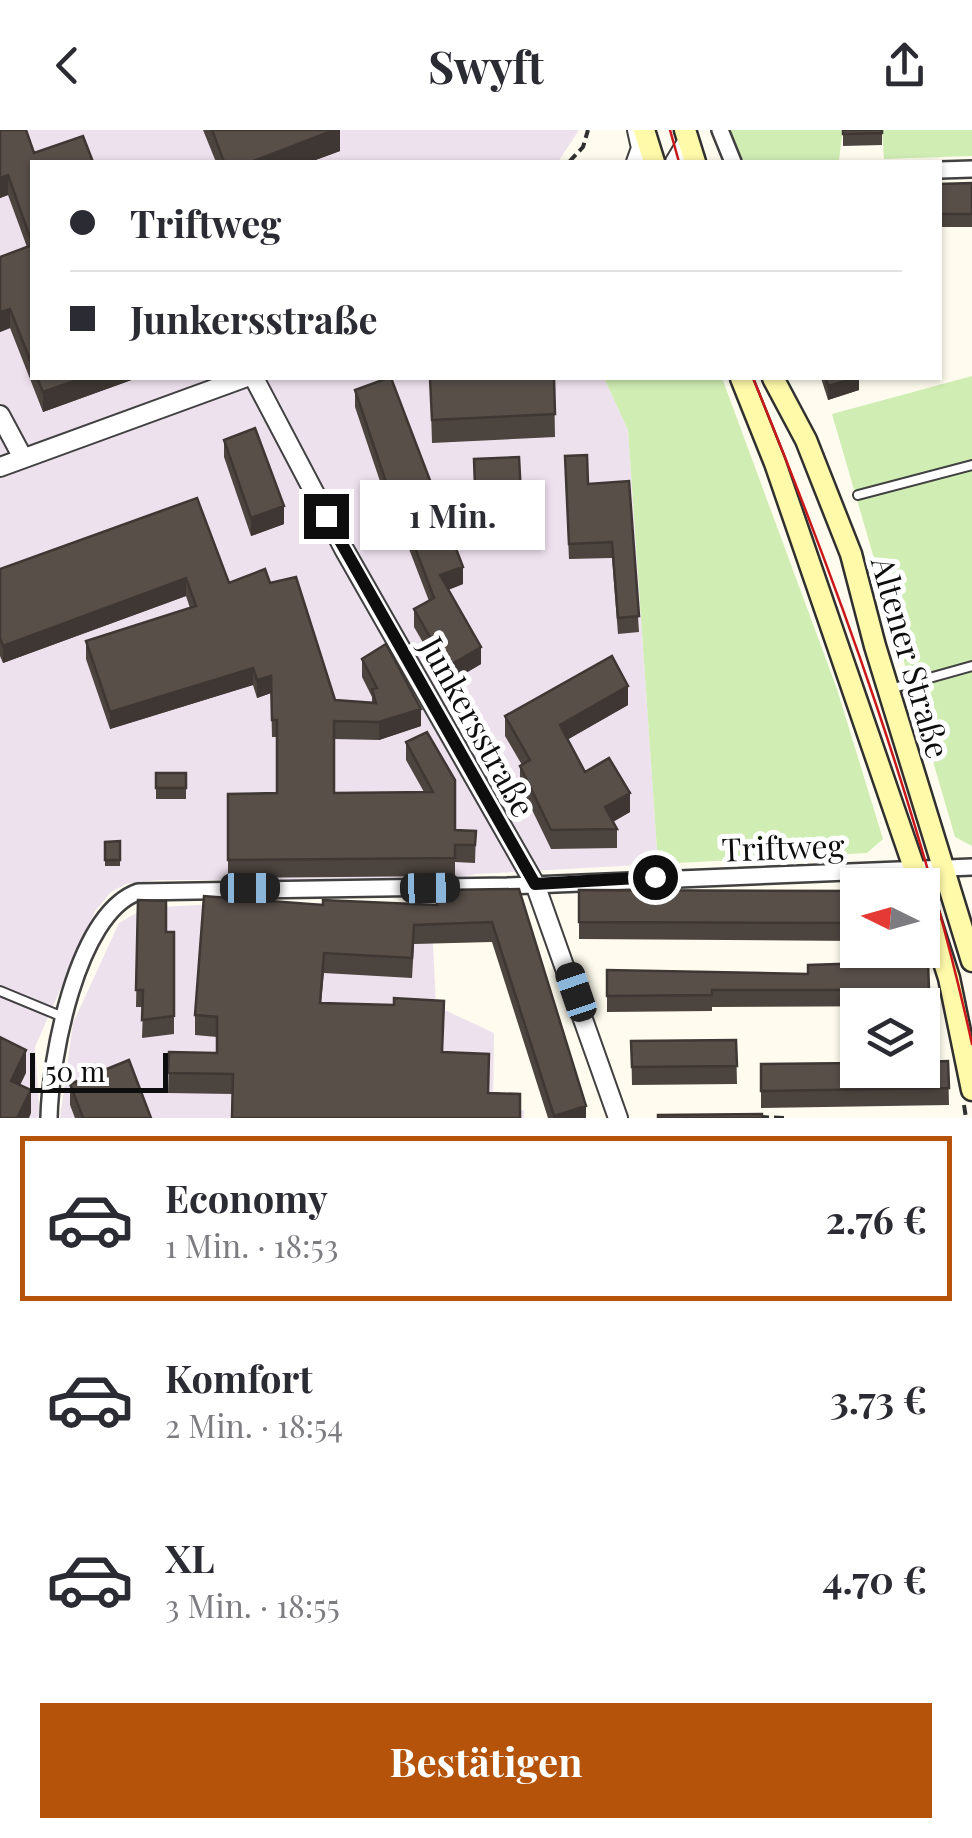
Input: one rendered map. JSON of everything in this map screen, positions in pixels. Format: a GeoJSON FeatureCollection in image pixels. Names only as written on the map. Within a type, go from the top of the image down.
{"type":"FeatureCollection","features":[{"type":"Feature","properties":{"kind":"main road"},"geometry":{"type":"LineString","coordinates":[[641,130],[653,160]]}},
{"type":"Feature","properties":{"kind":"main road"},"geometry":{"type":"LineString","coordinates":[[686,136],[694,160]]}},
{"type":"Feature","properties":{"kind":"main road","name":"Altener Straße"},"geometry":{"type":"LineString","coordinates":[[742,380],[775,463],[914,868]]}},
{"type":"Feature","properties":{"kind":"main road","name":"Altener Straße"},"geometry":{"type":"LineString","coordinates":[[774,380],[839,518],[972,961]]}},
{"type":"Feature","properties":{"kind":"main road"},"geometry":{"type":"LineString","coordinates":[[940,952],[972,1090]]}},
{"type":"Feature","properties":{"kind":"street"},"geometry":{"type":"LineString","coordinates":[[637,160],[641,130]]}},
{"type":"Feature","properties":{"kind":"street"},"geometry":{"type":"LineString","coordinates":[[720,130],[732,160]]}},
{"type":"Feature","properties":{"kind":"street"},"geometry":{"type":"LineString","coordinates":[[676,160],[686,136]]}},
{"type":"Feature","properties":{"kind":"street"},"geometry":{"type":"LineString","coordinates":[[942,170],[972,169]]}},
{"type":"Feature","properties":{"kind":"street"},"geometry":{"type":"LineString","coordinates":[[0,466],[238,380]]}},
{"type":"Feature","properties":{"kind":"street","name":"Junkersstraße"},"geometry":{"type":"LineString","coordinates":[[255,380],[344,549],[535,884],[618,1118]]}},
{"type":"Feature","properties":{"kind":"street"},"geometry":{"type":"LineString","coordinates":[[0,415],[23,458]]}},
{"type":"Feature","properties":{"kind":"street","name":"Triftweg"},"geometry":{"type":"LineString","coordinates":[[940,870],[972,868]]}},
{"type":"Feature","properties":{"kind":"street","name":"Triftweg"},"geometry":{"type":"LineString","coordinates":[[49,1118],[63,1017],[101,926],[123,898],[138,892],[840,878]]}},
{"type":"Feature","properties":{"kind":"lane"},"geometry":{"type":"LineString","coordinates":[[858,495],[972,464]]}},
{"type":"Feature","properties":{"kind":"lane"},"geometry":{"type":"LineString","coordinates":[[888,690],[972,666]]}},
{"type":"Feature","properties":{"kind":"lane"},"geometry":{"type":"LineString","coordinates":[[0,991],[63,1017]]}},
{"type":"Feature","properties":{"kind":"path"},"geometry":{"type":"LineString","coordinates":[[571,160],[583,147],[588,130]]}},
{"type":"Feature","properties":{"kind":"path"},"geometry":{"type":"LineString","coordinates":[[743,1117],[784,1118]]}},
{"type":"Feature","properties":{"kind":"shaded area"},"geometry":{"type":"Polygon","coordinates":[[[0,130],[579,130],[559,160],[30,160],[30,380],[605,380],[628,430],[658,864],[476,874],[453,880],[159,880],[126,884],[111,892],[95,911],[35,1047],[40,1118],[0,1118],[0,130]]]}},
{"type":"Feature","properties":{"kind":"shaded area"},"geometry":{"type":"Polygon","coordinates":[[[231,903],[431,903],[436,1006],[494,1033],[493,1109],[524,1110],[524,1118],[60,1118],[73,1023],[119,923],[145,908],[231,903]]]}},
{"type":"Feature","properties":{"kind":"green space"},"geometry":{"type":"Polygon","coordinates":[[[727,130],[843,130],[839,160],[743,160],[733,152],[727,130]]]}},
{"type":"Feature","properties":{"kind":"green space"},"geometry":{"type":"Polygon","coordinates":[[[882,130],[972,130],[972,156],[884,159],[882,130]]]}},
{"type":"Feature","properties":{"kind":"green space"},"geometry":{"type":"Polygon","coordinates":[[[972,376],[972,846],[955,837],[832,414],[972,376]]]}},
{"type":"Feature","properties":{"kind":"green space"},"geometry":{"type":"Polygon","coordinates":[[[605,380],[723,380],[837,689],[883,839],[867,853],[658,864],[628,430],[605,380]]]}},
{"type":"Feature","properties":{"kind":"building"},"geometry":{"type":"Polygon","coordinates":[[[0,130],[26,130],[34,153],[83,136],[92,160],[30,160],[30,237],[8,175],[0,178],[0,130]]]}},
{"type":"Feature","properties":{"kind":"building"},"geometry":{"type":"Polygon","coordinates":[[[212,130],[334,130],[256,160],[223,160],[212,130]]]}},
{"type":"Feature","properties":{"kind":"building"},"geometry":{"type":"Polygon","coordinates":[[[843,130],[882,130],[882,133],[843,134],[843,130]]]}},
{"type":"Feature","properties":{"kind":"building"},"geometry":{"type":"Polygon","coordinates":[[[972,183],[972,214],[942,214],[942,184],[972,183]]]}},
{"type":"Feature","properties":{"kind":"building"},"geometry":{"type":"Polygon","coordinates":[[[30,246],[30,360],[10,309],[0,312],[0,257],[30,246]]]}},
{"type":"Feature","properties":{"kind":"building"},"geometry":{"type":"Polygon","coordinates":[[[38,380],[77,380],[43,392],[38,380]]]}},
{"type":"Feature","properties":{"kind":"building"},"geometry":{"type":"Polygon","coordinates":[[[392,380],[463,567],[440,575],[481,647],[447,667],[414,609],[434,598],[394,492],[390,494],[355,390],[392,380]]]}},
{"type":"Feature","properties":{"kind":"building"},"geometry":{"type":"Polygon","coordinates":[[[430,380],[554,380],[555,414],[432,420],[430,380]]]}},
{"type":"Feature","properties":{"kind":"building"},"geometry":{"type":"Polygon","coordinates":[[[826,380],[848,380],[828,386],[826,380]]]}},
{"type":"Feature","properties":{"kind":"building"},"geometry":{"type":"Polygon","coordinates":[[[255,428],[284,506],[251,518],[224,440],[255,428]]]}},
{"type":"Feature","properties":{"kind":"building"},"geometry":{"type":"Polygon","coordinates":[[[587,455],[588,484],[629,481],[639,616],[618,618],[612,542],[569,544],[565,456],[587,455]]]}},
{"type":"Feature","properties":{"kind":"building"},"geometry":{"type":"Polygon","coordinates":[[[519,457],[522,515],[476,514],[474,459],[519,457]]]}},
{"type":"Feature","properties":{"kind":"building"},"geometry":{"type":"Polygon","coordinates":[[[197,498],[229,583],[265,569],[270,583],[296,577],[335,700],[376,703],[372,689],[377,688],[362,659],[386,644],[421,709],[379,722],[334,721],[334,793],[433,792],[406,742],[427,732],[455,780],[455,830],[476,831],[475,845],[455,845],[455,858],[228,860],[228,794],[277,793],[277,720],[272,720],[271,676],[257,680],[253,668],[110,712],[86,641],[196,606],[186,578],[3,646],[0,569],[197,498]]]}},
{"type":"Feature","properties":{"kind":"building"},"geometry":{"type":"Polygon","coordinates":[[[612,656],[628,686],[560,725],[585,772],[609,758],[630,793],[605,807],[617,829],[551,830],[520,766],[530,760],[505,716],[612,656]]]}},
{"type":"Feature","properties":{"kind":"building"},"geometry":{"type":"Polygon","coordinates":[[[156,773],[186,773],[186,788],[156,788],[156,773]]]}},
{"type":"Feature","properties":{"kind":"building"},"geometry":{"type":"Polygon","coordinates":[[[120,841],[120,860],[105,860],[105,842],[120,841]]]}},
{"type":"Feature","properties":{"kind":"building"},"geometry":{"type":"Polygon","coordinates":[[[519,889],[586,1106],[554,1116],[492,922],[414,925],[412,958],[324,953],[320,1003],[394,1005],[394,998],[444,1001],[442,1052],[489,1054],[488,1093],[520,1094],[520,1118],[232,1118],[233,1074],[168,1073],[169,1052],[217,1053],[217,1017],[195,1015],[204,896],[323,905],[323,900],[437,905],[437,890],[519,889]]]}},
{"type":"Feature","properties":{"kind":"building"},"geometry":{"type":"Polygon","coordinates":[[[579,890],[840,891],[840,923],[579,922],[579,890]]]}},
{"type":"Feature","properties":{"kind":"building"},"geometry":{"type":"Polygon","coordinates":[[[138,900],[166,901],[166,932],[174,932],[174,1016],[142,1020],[143,990],[136,990],[138,900]]]}},
{"type":"Feature","properties":{"kind":"building"},"geometry":{"type":"Polygon","coordinates":[[[808,965],[928,968],[929,988],[712,990],[712,995],[607,996],[607,970],[808,974],[808,965]]]}},
{"type":"Feature","properties":{"kind":"building"},"geometry":{"type":"Polygon","coordinates":[[[0,1037],[26,1050],[11,1081],[31,1090],[17,1118],[0,1118],[0,1037]]]}},
{"type":"Feature","properties":{"kind":"building"},"geometry":{"type":"Polygon","coordinates":[[[736,1040],[737,1066],[632,1067],[631,1041],[736,1040]]]}},
{"type":"Feature","properties":{"kind":"building"},"geometry":{"type":"Polygon","coordinates":[[[129,1060],[151,1118],[83,1118],[70,1084],[129,1060]]]}},
{"type":"Feature","properties":{"kind":"building"},"geometry":{"type":"Polygon","coordinates":[[[940,1061],[948,1061],[949,1088],[761,1091],[761,1064],[840,1063],[840,1088],[940,1088],[940,1061]]]}},
{"type":"Feature","properties":{"kind":"building"},"geometry":{"type":"Polygon","coordinates":[[[762,1114],[762,1118],[658,1118],[658,1115],[762,1114]]]}},
{"type":"Feature","properties":{"kind":"tram line"},"geometry":{"type":"LineString","coordinates":[[670,130],[678,160]]}},
{"type":"Feature","properties":{"kind":"tram line"},"geometry":{"type":"LineString","coordinates":[[754,380],[877,706],[929,875],[972,1044]]}},
{"type":"Feature","properties":{"kind":"route"},"geometry":{"type":"LineString","coordinates":[[326,516],[535,884],[655,877]]}}]}
